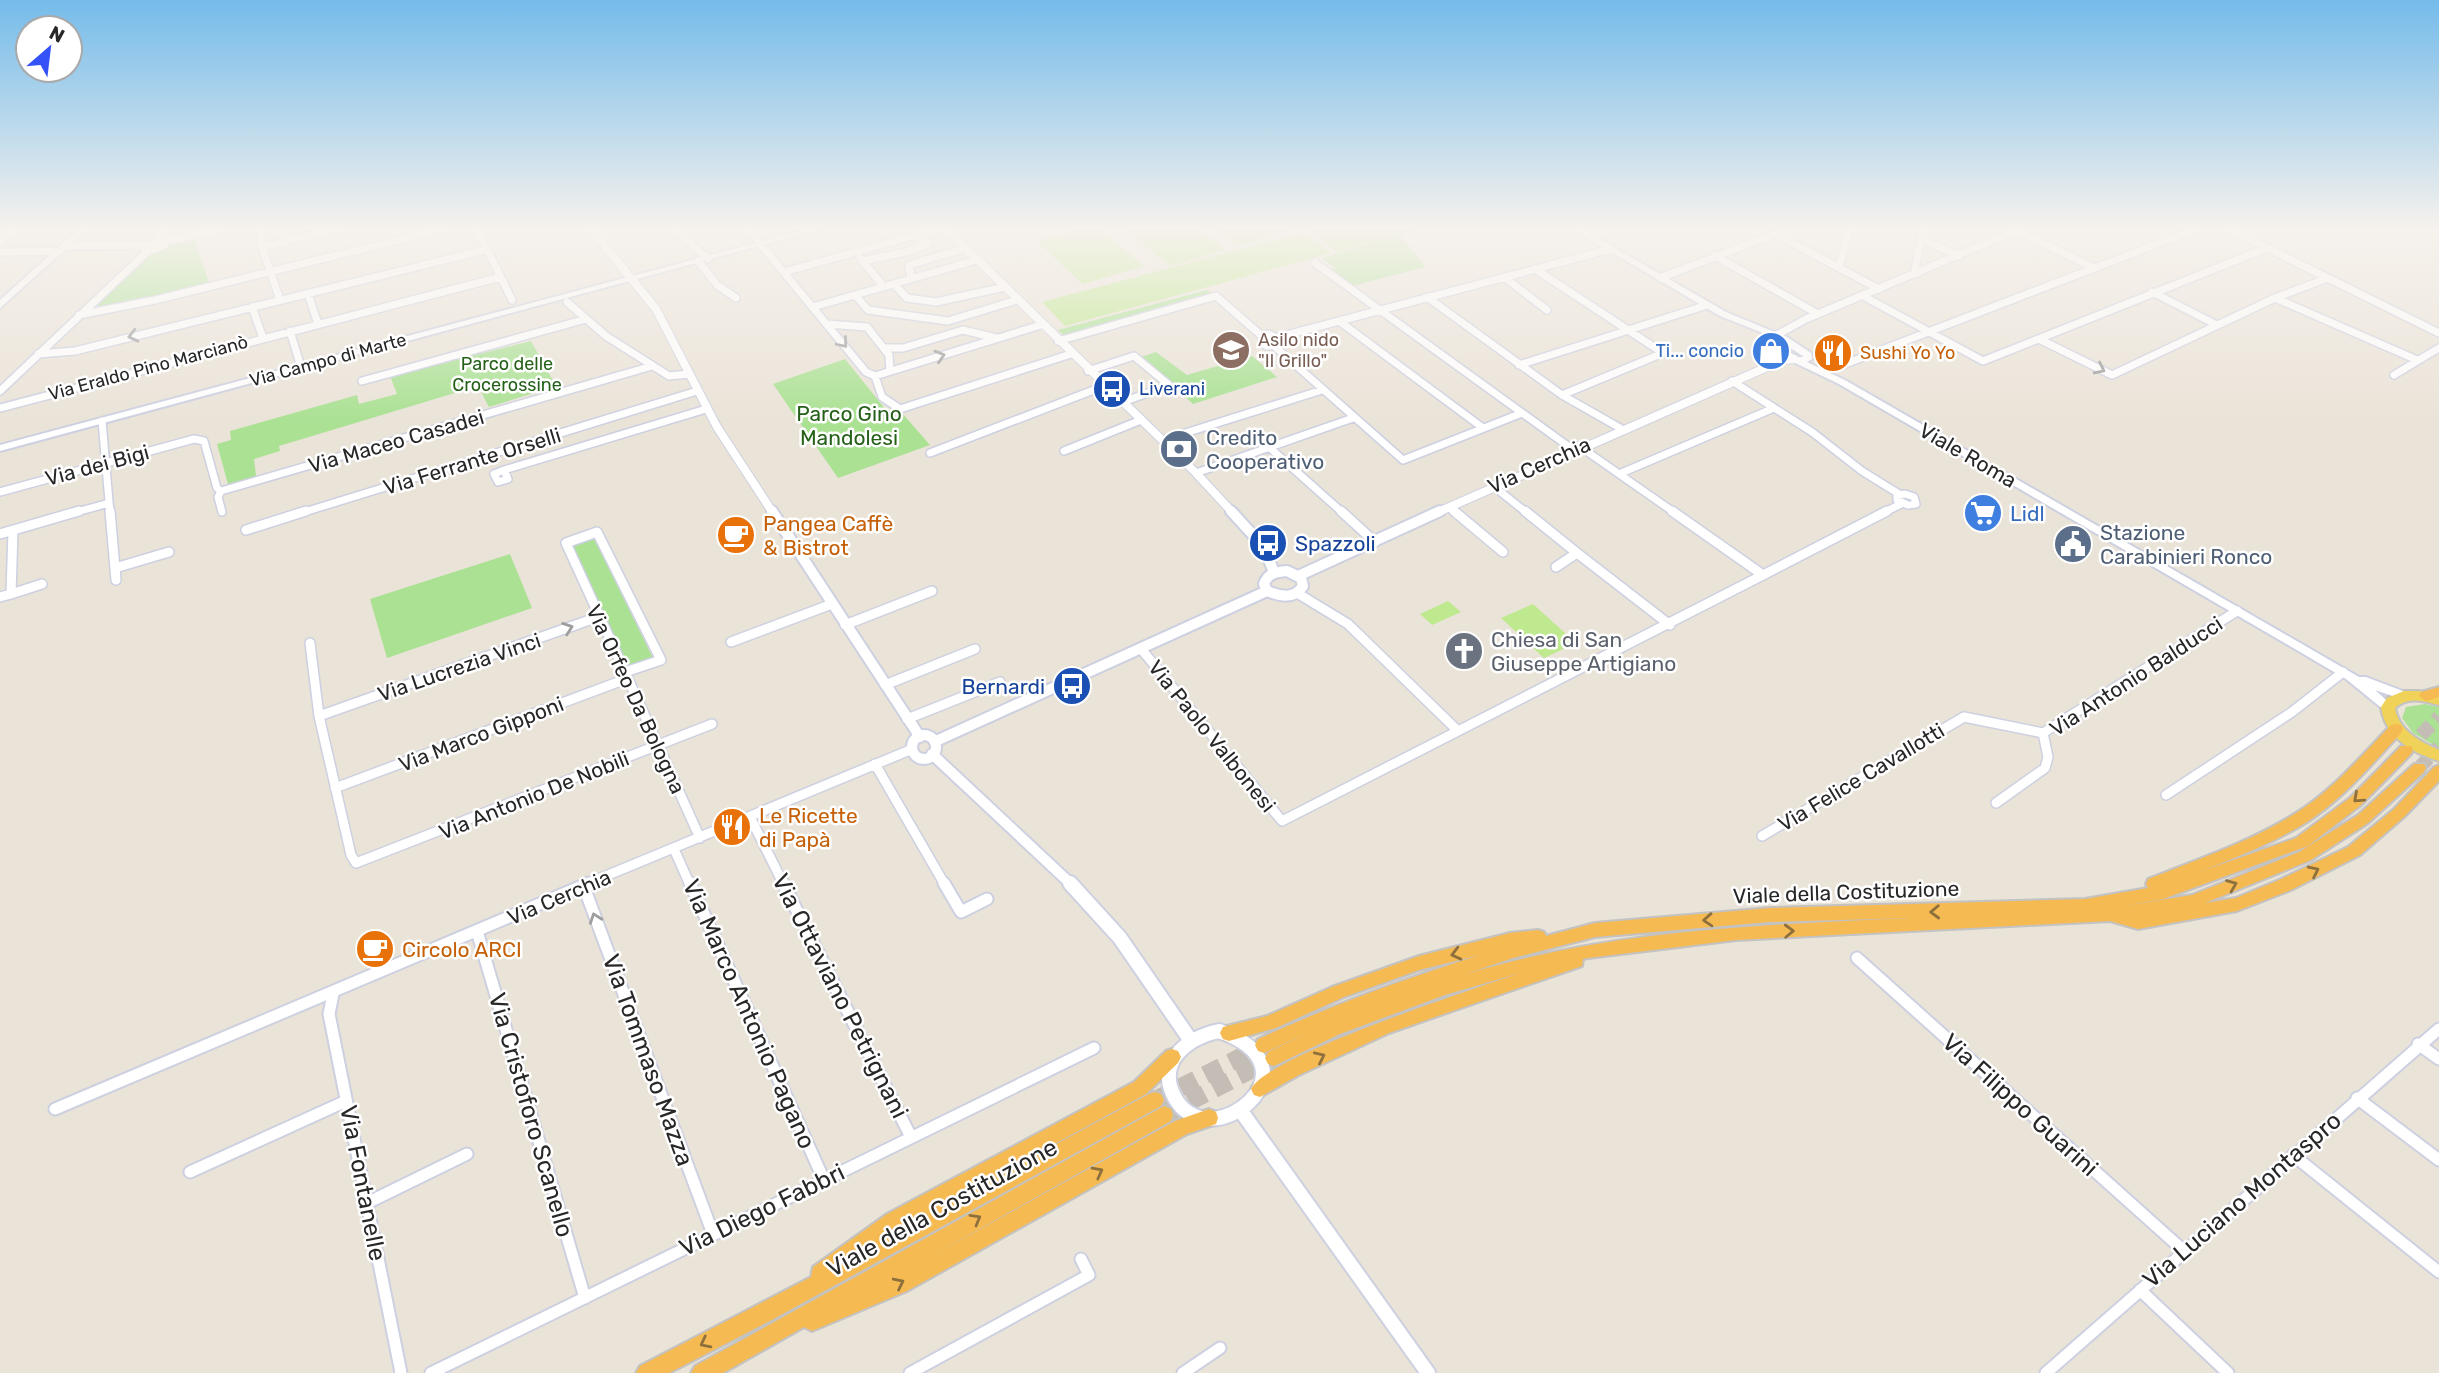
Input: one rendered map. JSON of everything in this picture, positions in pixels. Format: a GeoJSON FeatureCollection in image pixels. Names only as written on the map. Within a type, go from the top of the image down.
{"type":"FeatureCollection","features":[{"type":"Feature","properties":{"kind":"highway"},"geometry":{"type":"LineString","coordinates":[[2085,906],[2104,895],[2162,882],[2239,849],[2302,817],[2345,783],[2396,729]]}},
{"type":"Feature","properties":{"kind":"highway","name":"Viale della Costituzione"},"geometry":{"type":"LineString","coordinates":[[2406,750],[2356,801],[2302,842],[2163,892],[2085,906],[1770,915],[1595,930],[1513,951],[1415,983],[1318,1020],[1269,1052],[1443,988],[1546,959],[1736,933],[2108,915],[2193,901],[2305,856],[2364,819],[2419,768]]}},
{"type":"Feature","properties":{"kind":"highway"},"geometry":{"type":"LineString","coordinates":[[2108,915],[2138,922],[2237,904],[2285,886],[2354,851],[2399,813],[2439,771]]}},
{"type":"Feature","properties":{"kind":"highway"},"geometry":{"type":"LineString","coordinates":[[1229,1033],[1270,1023],[1338,992],[1419,963],[1510,940],[1595,930]]}},
{"type":"Feature","properties":{"kind":"highway"},"geometry":{"type":"LineString","coordinates":[[1260,1089],[1293,1069],[1384,1027],[1532,975],[1623,947]]}},
{"type":"Feature","properties":{"kind":"highway"},"geometry":{"type":"LineString","coordinates":[[647,1373],[763,1314],[894,1221],[1140,1087],[1172,1057]]}},
{"type":"Feature","properties":{"kind":"highway","name":"Viale della Costituzione"},"geometry":{"type":"LineString","coordinates":[[747,1349],[1159,1108],[763,1314]]}},
{"type":"Feature","properties":{"kind":"highway"},"geometry":{"type":"LineString","coordinates":[[702,1373],[747,1349],[900,1284],[1182,1127],[1209,1118]]}},
{"type":"Feature","properties":{"kind":"main road","name":"Via Campo di Marte"},"geometry":{"type":"LineString","coordinates":[[0,448],[579,293]]}},
{"type":"Feature","properties":{"kind":"main road"},"geometry":{"type":"LineString","coordinates":[[1686,293],[1732,318],[1778,336],[1794,358]]}},
{"type":"Feature","properties":{"kind":"main road"},"geometry":{"type":"LineString","coordinates":[[1778,336],[1794,358]]}},
{"type":"Feature","properties":{"kind":"main road","name":"Viale Roma"},"geometry":{"type":"LineString","coordinates":[[1794,358],[1827,371],[1842,382]]}},
{"type":"Feature","properties":{"kind":"main road","name":"Viale Roma"},"geometry":{"type":"LineString","coordinates":[[1794,358],[1842,382],[2346,674],[2388,707]]}},
{"type":"Feature","properties":{"kind":"main road","name":"Viale Roma"},"geometry":{"type":"LineString","coordinates":[[2346,674],[2404,696]]}},
{"type":"Feature","properties":{"kind":"main road"},"geometry":{"type":"LineString","coordinates":[[2435,696],[2404,696],[2390,702],[2388,707],[2396,729],[2421,747],[2439,755]]}},
{"type":"Feature","properties":{"kind":"street"},"geometry":{"type":"LineString","coordinates":[[0,391],[101,293]]}},
{"type":"Feature","properties":{"kind":"street"},"geometry":{"type":"LineString","coordinates":[[79,315],[177,293]]}},
{"type":"Feature","properties":{"kind":"street"},"geometry":{"type":"LineString","coordinates":[[278,293],[280,300]]}},
{"type":"Feature","properties":{"kind":"street"},"geometry":{"type":"LineString","coordinates":[[38,354],[75,351],[312,293]]}},
{"type":"Feature","properties":{"kind":"street","name":"Via Eraldo Pino Marcianò"},"geometry":{"type":"LineString","coordinates":[[0,408],[438,293]]}},
{"type":"Feature","properties":{"kind":"street"},"geometry":{"type":"LineString","coordinates":[[508,293],[512,300]]}},
{"type":"Feature","properties":{"kind":"street"},"geometry":{"type":"LineString","coordinates":[[643,293],[656,309],[706,409],[920,737]]}},
{"type":"Feature","properties":{"kind":"street"},"geometry":{"type":"LineString","coordinates":[[729,293],[736,298]]}},
{"type":"Feature","properties":{"kind":"street"},"geometry":{"type":"LineString","coordinates":[[801,293],[866,372],[875,376],[1041,325]]}},
{"type":"Feature","properties":{"kind":"street"},"geometry":{"type":"LineString","coordinates":[[813,307],[865,293]]}},
{"type":"Feature","properties":{"kind":"street"},"geometry":{"type":"LineString","coordinates":[[902,293],[907,298],[923,301],[983,293]]}},
{"type":"Feature","properties":{"kind":"street"},"geometry":{"type":"LineString","coordinates":[[1011,293],[1196,474],[1263,546],[1274,572]]}},
{"type":"Feature","properties":{"kind":"street"},"geometry":{"type":"LineString","coordinates":[[1356,293],[1522,413],[1619,474],[1763,575]]}},
{"type":"Feature","properties":{"kind":"street"},"geometry":{"type":"LineString","coordinates":[[1273,341],[1445,293]]}},
{"type":"Feature","properties":{"kind":"street"},"geometry":{"type":"LineString","coordinates":[[1525,293],[1547,310]]}},
{"type":"Feature","properties":{"kind":"street"},"geometry":{"type":"LineString","coordinates":[[1562,395],[1664,353],[1571,293]]}},
{"type":"Feature","properties":{"kind":"street"},"geometry":{"type":"LineString","coordinates":[[1781,293],[1818,314]]}},
{"type":"Feature","properties":{"kind":"street"},"geometry":{"type":"LineString","coordinates":[[1778,336],[1818,314],[1870,293]]}},
{"type":"Feature","properties":{"kind":"street"},"geometry":{"type":"LineString","coordinates":[[1827,371],[2028,293]]}},
{"type":"Feature","properties":{"kind":"street"},"geometry":{"type":"LineString","coordinates":[[1863,296],[1983,361],[2149,293]]}},
{"type":"Feature","properties":{"kind":"street"},"geometry":{"type":"LineString","coordinates":[[2154,293],[2217,325]]}},
{"type":"Feature","properties":{"kind":"street"},"geometry":{"type":"LineString","coordinates":[[2039,339],[2112,375],[2288,293]]}},
{"type":"Feature","properties":{"kind":"street"},"geometry":{"type":"LineString","coordinates":[[2358,293],[2439,333]]}},
{"type":"Feature","properties":{"kind":"street"},"geometry":{"type":"LineString","coordinates":[[308,294],[318,324]]}},
{"type":"Feature","properties":{"kind":"street"},"geometry":{"type":"LineString","coordinates":[[856,296],[868,310],[952,320],[1017,300]]}},
{"type":"Feature","properties":{"kind":"street"},"geometry":{"type":"LineString","coordinates":[[1058,341],[1216,296],[1263,337],[1273,341],[1322,390],[1403,460],[1522,413]]}},
{"type":"Feature","properties":{"kind":"street"},"geometry":{"type":"LineString","coordinates":[[1427,298],[1562,395],[1620,428]]}},
{"type":"Feature","properties":{"kind":"street"},"geometry":{"type":"LineString","coordinates":[[2275,298],[2417,360]]}},
{"type":"Feature","properties":{"kind":"street"},"geometry":{"type":"LineString","coordinates":[[912,316],[923,301]]}},
{"type":"Feature","properties":{"kind":"street"},"geometry":{"type":"LineString","coordinates":[[567,302],[606,336],[652,366],[669,376],[689,374]]}},
{"type":"Feature","properties":{"kind":"street"},"geometry":{"type":"LineString","coordinates":[[1519,365],[1707,305]]}},
{"type":"Feature","properties":{"kind":"street"},"geometry":{"type":"LineString","coordinates":[[252,307],[263,338]]}},
{"type":"Feature","properties":{"kind":"street"},"geometry":{"type":"LineString","coordinates":[[867,327],[879,312]]}},
{"type":"Feature","properties":{"kind":"street"},"geometry":{"type":"LineString","coordinates":[[362,381],[586,319]]}},
{"type":"Feature","properties":{"kind":"street"},"geometry":{"type":"LineString","coordinates":[[952,320],[963,330],[997,338]]}},
{"type":"Feature","properties":{"kind":"street"},"geometry":{"type":"LineString","coordinates":[[1339,321],[1483,428]]}},
{"type":"Feature","properties":{"kind":"street"},"geometry":{"type":"LineString","coordinates":[[827,324],[867,327],[885,348],[890,371]]}},
{"type":"Feature","properties":{"kind":"street"},"geometry":{"type":"LineString","coordinates":[[885,348],[903,348],[963,330]]}},
{"type":"Feature","properties":{"kind":"street"},"geometry":{"type":"LineString","coordinates":[[290,331],[301,367]]}},
{"type":"Feature","properties":{"kind":"street"},"geometry":{"type":"LineString","coordinates":[[2395,375],[2439,348]]}},
{"type":"Feature","properties":{"kind":"street"},"geometry":{"type":"LineString","coordinates":[[875,376],[878,390],[892,406],[900,409],[1071,354]]}},
{"type":"Feature","properties":{"kind":"street"},"geometry":{"type":"LineString","coordinates":[[1088,371],[1134,356],[1169,386],[1123,402]]}},
{"type":"Feature","properties":{"kind":"street","name":"Via Cerchia"},"geometry":{"type":"LineString","coordinates":[[1298,576],[1620,428],[1794,358]]}},
{"type":"Feature","properties":{"kind":"street","name":"Via Maceo Casadei"},"geometry":{"type":"LineString","coordinates":[[221,491],[652,366]]}},
{"type":"Feature","properties":{"kind":"street"},"geometry":{"type":"LineString","coordinates":[[1297,593],[1348,624],[1458,731],[1670,625],[1901,504],[1911,506],[1917,501],[1911,496],[1899,494],[1732,381]]}},
{"type":"Feature","properties":{"kind":"street"},"geometry":{"type":"LineString","coordinates":[[930,453],[1104,386]]}},
{"type":"Feature","properties":{"kind":"street"},"geometry":{"type":"LineString","coordinates":[[1163,440],[1322,390]]}},
{"type":"Feature","properties":{"kind":"street","name":"Via Ferrante Orselli"},"geometry":{"type":"LineString","coordinates":[[246,530],[697,391]]}},
{"type":"Feature","properties":{"kind":"street"},"geometry":{"type":"LineString","coordinates":[[1619,474],[1774,408]]}},
{"type":"Feature","properties":{"kind":"street"},"geometry":{"type":"LineString","coordinates":[[504,470],[706,409]]}},
{"type":"Feature","properties":{"kind":"street"},"geometry":{"type":"LineString","coordinates":[[1196,474],[1353,418]]}},
{"type":"Feature","properties":{"kind":"street"},"geometry":{"type":"LineString","coordinates":[[1064,451],[1141,420]]}},
{"type":"Feature","properties":{"kind":"street"},"geometry":{"type":"LineString","coordinates":[[102,421],[116,580]]}},
{"type":"Feature","properties":{"kind":"street","name":"Via dei Bigi"},"geometry":{"type":"LineString","coordinates":[[0,492],[194,439],[204,441],[217,488],[221,491]]}},
{"type":"Feature","properties":{"kind":"street"},"geometry":{"type":"LineString","coordinates":[[1270,447],[1375,542]]}},
{"type":"Feature","properties":{"kind":"street"},"geometry":{"type":"LineString","coordinates":[[1492,485],[1670,625]]}},
{"type":"Feature","properties":{"kind":"street"},"geometry":{"type":"LineString","coordinates":[[221,491],[218,497],[222,512]]}},
{"type":"Feature","properties":{"kind":"street"},"geometry":{"type":"LineString","coordinates":[[1899,494],[1896,498],[1901,504]]}},
{"type":"Feature","properties":{"kind":"street"},"geometry":{"type":"LineString","coordinates":[[0,534],[109,503]]}},
{"type":"Feature","properties":{"kind":"street"},"geometry":{"type":"LineString","coordinates":[[1450,508],[1503,552]]}},
{"type":"Feature","properties":{"kind":"street"},"geometry":{"type":"LineString","coordinates":[[11,594],[13,530]]}},
{"type":"Feature","properties":{"kind":"street","name":"Via Marco Gipponi"},"geometry":{"type":"LineString","coordinates":[[335,788],[661,660],[597,532],[566,543],[573,559]]}},
{"type":"Feature","properties":{"kind":"street"},"geometry":{"type":"LineString","coordinates":[[115,568],[169,552]]}},
{"type":"Feature","properties":{"kind":"street"},"geometry":{"type":"LineString","coordinates":[[1556,567],[1577,553]]}},
{"type":"Feature","properties":{"kind":"street","name":"Via Orfeo Da Bologna"},"geometry":{"type":"LineString","coordinates":[[573,559],[700,838]]}},
{"type":"Feature","properties":{"kind":"street"},"geometry":{"type":"LineString","coordinates":[[936,741],[1142,650],[1267,591],[1283,597],[1297,593],[1303,586],[1298,576],[1286,571],[1274,572],[1264,581],[1267,591]]}},
{"type":"Feature","properties":{"kind":"street"},"geometry":{"type":"LineString","coordinates":[[0,597],[42,584]]}},
{"type":"Feature","properties":{"kind":"street"},"geometry":{"type":"LineString","coordinates":[[845,625],[932,591]]}},
{"type":"Feature","properties":{"kind":"street"},"geometry":{"type":"LineString","coordinates":[[731,642],[832,604]]}},
{"type":"Feature","properties":{"kind":"street","name":"Via Antonio Balducci"},"geometry":{"type":"LineString","coordinates":[[1996,803],[2045,768],[2048,757],[2043,733],[2237,611]]}},
{"type":"Feature","properties":{"kind":"street","name":"Via Lucrezia Vinci"},"geometry":{"type":"LineString","coordinates":[[319,716],[598,618]]}},
{"type":"Feature","properties":{"kind":"street"},"geometry":{"type":"LineString","coordinates":[[310,643],[319,716],[335,788]]}},
{"type":"Feature","properties":{"kind":"street"},"geometry":{"type":"LineString","coordinates":[[885,685],[975,649]]}},
{"type":"Feature","properties":{"kind":"street","name":"Via Paolo Valbonesi"},"geometry":{"type":"LineString","coordinates":[[1142,650],[1283,821],[1458,731]]}},
{"type":"Feature","properties":{"kind":"street"},"geometry":{"type":"LineString","coordinates":[[2166,795],[2346,674]]}},
{"type":"Feature","properties":{"kind":"street"},"geometry":{"type":"LineString","coordinates":[[907,719],[1000,682]]}},
{"type":"Feature","properties":{"kind":"street","name":"Via Felice Cavallotti"},"geometry":{"type":"LineString","coordinates":[[1762,836],[1956,720],[1964,718],[2043,733]]}},
{"type":"Feature","properties":{"kind":"street","name":"Via Antonio De Nobili"},"geometry":{"type":"LineString","coordinates":[[335,788],[356,863],[712,724]]}},
{"type":"Feature","properties":{"kind":"street"},"geometry":{"type":"LineString","coordinates":[[920,737],[931,737],[936,741],[938,746],[932,754],[919,757],[910,750],[911,744],[920,737]]}},
{"type":"Feature","properties":{"kind":"street","name":"Via Cerchia"},"geometry":{"type":"LineString","coordinates":[[55,1109],[197,1047],[333,994],[346,984],[477,932],[910,750]]}},
{"type":"Feature","properties":{"kind":"street"},"geometry":{"type":"LineString","coordinates":[[932,754],[1087,899],[1120,939],[1189,1038]]}},
{"type":"Feature","properties":{"kind":"street"},"geometry":{"type":"LineString","coordinates":[[875,764],[961,912],[988,899]]}},
{"type":"Feature","properties":{"kind":"street","name":"Via Ottaviano Petrignani"},"geometry":{"type":"LineString","coordinates":[[750,817],[911,1137]]}},
{"type":"Feature","properties":{"kind":"street","name":"Via Marco Antonio Pagano"},"geometry":{"type":"LineString","coordinates":[[674,849],[824,1180]]}},
{"type":"Feature","properties":{"kind":"street","name":"Via Tommaso Mazza"},"geometry":{"type":"LineString","coordinates":[[584,887],[713,1234]]}},
{"type":"Feature","properties":{"kind":"street","name":"Via Cristoforo Scanello"},"geometry":{"type":"LineString","coordinates":[[477,932],[584,1298]]}},
{"type":"Feature","properties":{"kind":"street","name":"Via Filippo Guarini"},"geometry":{"type":"LineString","coordinates":[[1857,958],[2184,1251]]}},
{"type":"Feature","properties":{"kind":"street","name":"Via Fontanelle"},"geometry":{"type":"LineString","coordinates":[[333,994],[329,1014],[401,1373]]}},
{"type":"Feature","properties":{"kind":"street","name":"Via Luciano Montaspro"},"geometry":{"type":"LineString","coordinates":[[2046,1373],[2418,1044],[2439,1029]]}},
{"type":"Feature","properties":{"kind":"street"},"geometry":{"type":"LineString","coordinates":[[1209,1032],[1229,1033],[1255,1051],[1263,1069],[1260,1089],[1241,1111],[1226,1117],[1209,1118],[1186,1109],[1171,1090],[1168,1079],[1172,1057],[1189,1038],[1209,1032]]}},
{"type":"Feature","properties":{"kind":"street"},"geometry":{"type":"LineString","coordinates":[[2418,1044],[2439,1059]]}},
{"type":"Feature","properties":{"kind":"street","name":"Via Diego Fabbri"},"geometry":{"type":"LineString","coordinates":[[431,1373],[1094,1048]]}},
{"type":"Feature","properties":{"kind":"street"},"geometry":{"type":"LineString","coordinates":[[2357,1098],[2439,1160]]}},
{"type":"Feature","properties":{"kind":"street"},"geometry":{"type":"LineString","coordinates":[[190,1172],[346,1101]]}},
{"type":"Feature","properties":{"kind":"street"},"geometry":{"type":"LineString","coordinates":[[1241,1111],[1428,1373]]}},
{"type":"Feature","properties":{"kind":"street"},"geometry":{"type":"LineString","coordinates":[[367,1203],[467,1154]]}},
{"type":"Feature","properties":{"kind":"street"},"geometry":{"type":"LineString","coordinates":[[2292,1155],[2439,1272]]}},
{"type":"Feature","properties":{"kind":"street"},"geometry":{"type":"LineString","coordinates":[[910,1373],[1089,1275],[1081,1259]]}},
{"type":"Feature","properties":{"kind":"street"},"geometry":{"type":"LineString","coordinates":[[2140,1290],[2228,1373]]}},
{"type":"Feature","properties":{"kind":"street"},"geometry":{"type":"LineString","coordinates":[[1183,1373],[1220,1348]]}},
{"type":"Feature","properties":{"kind":"green space"},"geometry":{"type":"Polygon","coordinates":[[[106,293],[174,293],[85,313],[106,293]]]}},
{"type":"Feature","properties":{"kind":"green space"},"geometry":{"type":"Polygon","coordinates":[[[1076,293],[1185,293],[1065,326],[1042,302],[1076,293]]]}},
{"type":"Feature","properties":{"kind":"green space"},"geometry":{"type":"Polygon","coordinates":[[[1196,293],[1211,293],[1066,337],[1058,330],[1196,293]]]}},
{"type":"Feature","properties":{"kind":"green space","name":"Parco delle Crocerossine"},"geometry":{"type":"Polygon","coordinates":[[[531,341],[556,386],[489,407],[478,386],[279,446],[280,451],[254,459],[256,476],[228,484],[217,444],[231,440],[230,431],[357,395],[359,404],[397,394],[390,376],[531,341]]]}},
{"type":"Feature","properties":{"kind":"green space"},"geometry":{"type":"Polygon","coordinates":[[[1156,352],[1187,375],[1252,356],[1277,377],[1193,404],[1141,357],[1156,352]]]}},
{"type":"Feature","properties":{"kind":"green space","name":"Parco Gino Mandolesi"},"geometry":{"type":"Polygon","coordinates":[[[845,359],[891,416],[902,413],[930,445],[838,478],[773,384],[845,359]]]}},
{"type":"Feature","properties":{"kind":"green space"},"geometry":{"type":"Polygon","coordinates":[[[594,538],[653,658],[627,667],[572,545],[594,538]]]}},
{"type":"Feature","properties":{"kind":"green space"},"geometry":{"type":"Polygon","coordinates":[[[510,554],[532,608],[387,658],[370,599],[510,554]]]}},
{"type":"Feature","properties":{"kind":"green space"},"geometry":{"type":"Polygon","coordinates":[[[1448,601],[1461,612],[1432,625],[1420,614],[1448,601]]]}},
{"type":"Feature","properties":{"kind":"green space"},"geometry":{"type":"Polygon","coordinates":[[[1533,604],[1576,643],[1544,658],[1501,618],[1533,604]]]}},
{"type":"Feature","properties":{"kind":"green space"},"geometry":{"type":"Polygon","coordinates":[[[2425,704],[2439,707],[2439,748],[2413,733],[2402,718],[2406,707],[2425,704]]]}},
{"type":"Feature","properties":{"kind":"tunnel"},"geometry":{"type":"LineString","coordinates":[[2406,750],[2439,717]]}},
{"type":"Feature","properties":{"kind":"tunnel"},"geometry":{"type":"LineString","coordinates":[[2419,768],[2439,747]]}},
{"type":"Feature","properties":{"kind":"tunnel"},"geometry":{"type":"LineString","coordinates":[[1155,1100],[1263,1046]]}},
{"type":"Feature","properties":{"kind":"tunnel"},"geometry":{"type":"LineString","coordinates":[[1164,1115],[1272,1059]]}},
{"type":"Feature","properties":{"kind":"place","name":"Asilo nido \"Il Grillo\""},"geometry":{"type":"Point","coordinates":[1231,350]}},
{"type":"Feature","properties":{"kind":"place","name":"Ti... concio"},"geometry":{"type":"Point","coordinates":[1771,351]}},
{"type":"Feature","properties":{"kind":"place","name":"Sushi Yo Yo"},"geometry":{"type":"Point","coordinates":[1833,353]}},
{"type":"Feature","properties":{"kind":"place","name":"Liverani"},"geometry":{"type":"Point","coordinates":[1112,389]}},
{"type":"Feature","properties":{"kind":"place","name":"Credito Cooperativo"},"geometry":{"type":"Point","coordinates":[1179,449]}},
{"type":"Feature","properties":{"kind":"place","name":"Lidl"},"geometry":{"type":"Point","coordinates":[1983,513]}},
{"type":"Feature","properties":{"kind":"place","name":"Pangea Caffè & Bistrot"},"geometry":{"type":"Point","coordinates":[736,535]}},
{"type":"Feature","properties":{"kind":"place","name":"Spazzoli"},"geometry":{"type":"Point","coordinates":[1268,543]}},
{"type":"Feature","properties":{"kind":"place","name":"Stazione Carabinieri Ronco"},"geometry":{"type":"Point","coordinates":[2073,544]}},
{"type":"Feature","properties":{"kind":"place","name":"Chiesa di San Giuseppe Artigiano"},"geometry":{"type":"Point","coordinates":[1464,651]}},
{"type":"Feature","properties":{"kind":"place","name":"Bernardi"},"geometry":{"type":"Point","coordinates":[1072,686]}},
{"type":"Feature","properties":{"kind":"place","name":"Le Ricette di Papà"},"geometry":{"type":"Point","coordinates":[732,827]}},
{"type":"Feature","properties":{"kind":"place","name":"Circolo ARCI"},"geometry":{"type":"Point","coordinates":[375,949]}}]}
